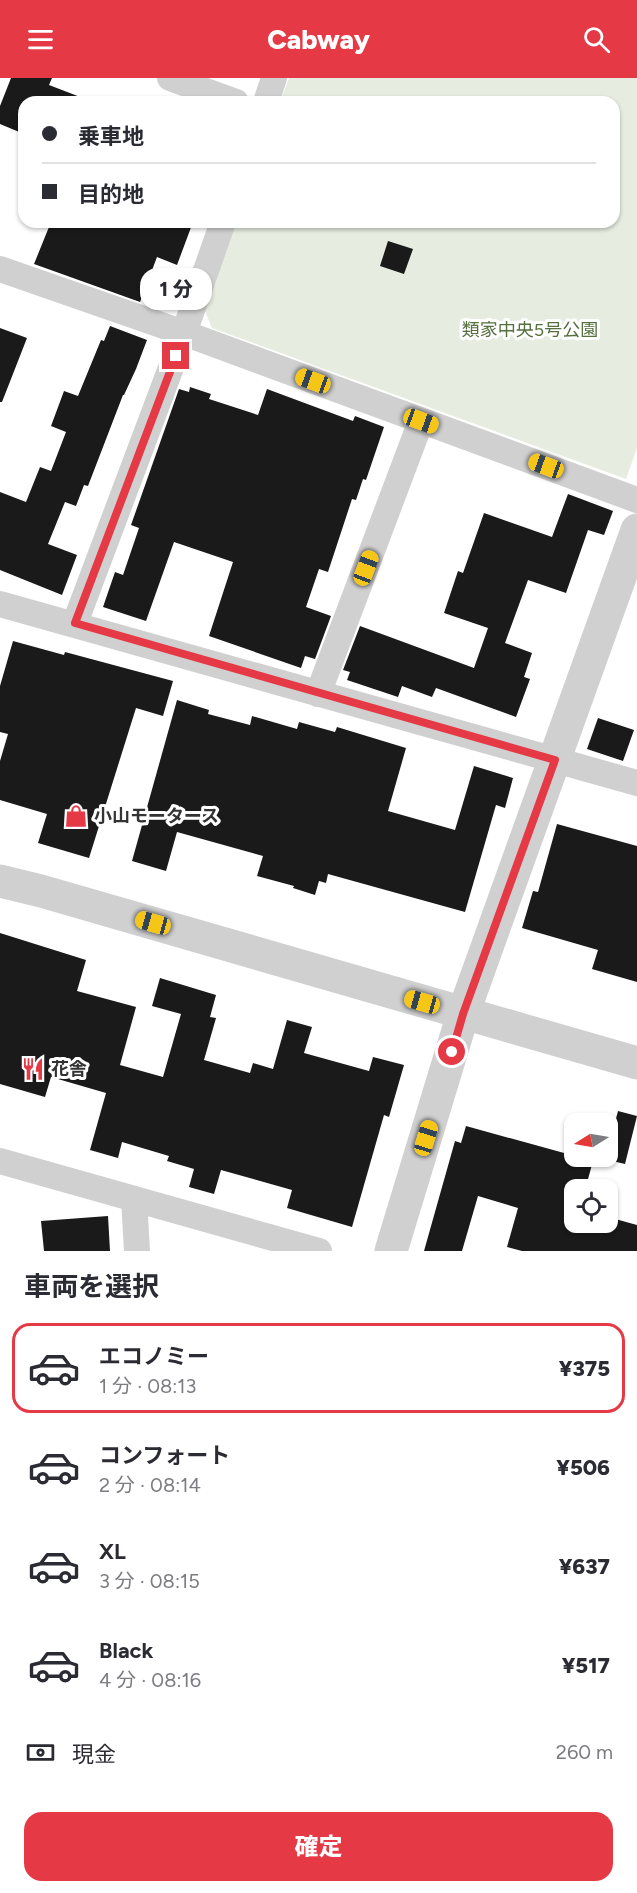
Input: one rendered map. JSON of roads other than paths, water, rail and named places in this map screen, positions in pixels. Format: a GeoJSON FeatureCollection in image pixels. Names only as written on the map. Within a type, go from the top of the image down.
{"type":"FeatureCollection","features":[{"type":"Feature","properties":{"kind":"street"},"geometry":{"type":"LineString","coordinates":[[170,78],[220,96]]}},
{"type":"Feature","properties":{"kind":"street"},"geometry":{"type":"LineString","coordinates":[[268,96],[274,78]]}},
{"type":"Feature","properties":{"kind":"street"},"geometry":{"type":"LineString","coordinates":[[75,623],[221,228]]}},
{"type":"Feature","properties":{"kind":"street"},"geometry":{"type":"LineString","coordinates":[[0,269],[184,333],[637,500]]}},
{"type":"Feature","properties":{"kind":"street"},"geometry":{"type":"LineString","coordinates":[[318,694],[421,421]]}},
{"type":"Feature","properties":{"kind":"street"},"geometry":{"type":"LineString","coordinates":[[391,1251],[463,1014],[637,530]]}},
{"type":"Feature","properties":{"kind":"street"},"geometry":{"type":"LineString","coordinates":[[0,604],[75,623],[637,783]]}},
{"type":"Feature","properties":{"kind":"street"},"geometry":{"type":"LineString","coordinates":[[0,881],[53,894],[637,1063]]}},
{"type":"Feature","properties":{"kind":"street"},"geometry":{"type":"LineString","coordinates":[[0,1161],[319,1251]]}},
{"type":"Feature","properties":{"kind":"street"},"geometry":{"type":"LineString","coordinates":[[134,1199],[137,1251]]}},
{"type":"Feature","properties":{"kind":"place","name":"小山モータース"},"geometry":{"type":"Point","coordinates":[76,816]}},
{"type":"Feature","properties":{"kind":"place","name":"花舎"},"geometry":{"type":"Point","coordinates":[33,1069]}},
{"type":"Feature","properties":{"kind":"park label","name":"類家中央5号公園"},"geometry":{"type":"Point","coordinates":[530,330]}}]}
